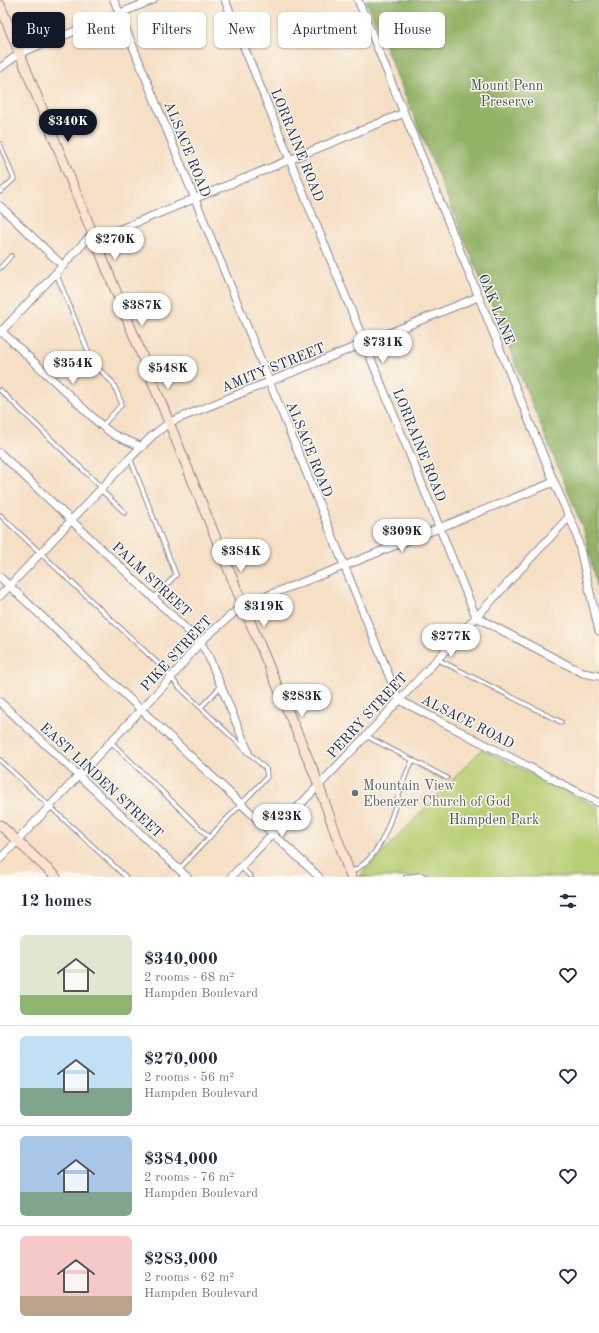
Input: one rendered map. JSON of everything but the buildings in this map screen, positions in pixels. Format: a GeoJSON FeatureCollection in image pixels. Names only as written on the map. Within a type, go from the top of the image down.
{"type":"FeatureCollection","features":[{"type":"Feature","properties":{"kind":"main road"},"geometry":{"type":"LineString","coordinates":[[0,5],[243,605],[319,785],[350,875]]}},
{"type":"Feature","properties":{"kind":"main road"},"geometry":{"type":"LineString","coordinates":[[0,825],[56,877]]}},
{"type":"Feature","properties":{"kind":"street","name":"ALSACE ROAD"},"geometry":{"type":"LineString","coordinates":[[114,0],[119,12]]}},
{"type":"Feature","properties":{"kind":"street"},"geometry":{"type":"LineString","coordinates":[[122,12],[153,0]]}},
{"type":"Feature","properties":{"kind":"street","name":"LORRAINE ROAD"},"geometry":{"type":"LineString","coordinates":[[225,0],[476,618]]}},
{"type":"Feature","properties":{"kind":"street","name":"OAK LANE"},"geometry":{"type":"LineString","coordinates":[[358,0],[478,297],[576,532],[599,631]]}},
{"type":"Feature","properties":{"kind":"street"},"geometry":{"type":"LineString","coordinates":[[0,68],[20,53],[73,32]]}},
{"type":"Feature","properties":{"kind":"street","name":"ALSACE ROAD"},"geometry":{"type":"LineString","coordinates":[[130,40],[399,700],[599,803]]}},
{"type":"Feature","properties":{"kind":"street"},"geometry":{"type":"LineString","coordinates":[[142,447],[114,435],[102,426],[0,331],[94,236],[194,199],[404,113]]}},
{"type":"Feature","properties":{"kind":"street"},"geometry":{"type":"LineString","coordinates":[[0,206],[63,266]]}},
{"type":"Feature","properties":{"kind":"street","name":"AMITY STREET"},"geometry":{"type":"LineString","coordinates":[[0,596],[130,458],[170,422],[478,297]]}},
{"type":"Feature","properties":{"kind":"street","name":"PALM STREET"},"geometry":{"type":"LineString","coordinates":[[0,454],[200,642],[208,655],[248,751]]}},
{"type":"Feature","properties":{"kind":"street","name":"PIKE STREET"},"geometry":{"type":"LineString","coordinates":[[0,860],[171,678],[200,642],[243,605],[554,482]]}},
{"type":"Feature","properties":{"kind":"street","name":"PERRY STREET"},"geometry":{"type":"LineString","coordinates":[[231,877],[366,736],[569,517]]}},
{"type":"Feature","properties":{"kind":"street"},"geometry":{"type":"LineString","coordinates":[[0,577],[320,877]]}},
{"type":"Feature","properties":{"kind":"street"},"geometry":{"type":"LineString","coordinates":[[476,618],[584,673],[599,676]]}},
{"type":"Feature","properties":{"kind":"street","name":"EAST LINDEN STREET"},"geometry":{"type":"LineString","coordinates":[[0,702],[78,777],[187,877]]}},
{"type":"Feature","properties":{"kind":"lane"},"geometry":{"type":"LineString","coordinates":[[0,144],[14,178],[0,192]]}},
{"type":"Feature","properties":{"kind":"lane"},"geometry":{"type":"LineString","coordinates":[[0,267],[11,256]]}},
{"type":"Feature","properties":{"kind":"lane"},"geometry":{"type":"LineString","coordinates":[[56,273],[93,364],[114,383],[122,404],[102,426]]}},
{"type":"Feature","properties":{"kind":"lane"},"geometry":{"type":"LineString","coordinates":[[0,390],[125,513]]}},
{"type":"Feature","properties":{"kind":"lane"},"geometry":{"type":"LineString","coordinates":[[130,458],[176,575],[154,598]]}},
{"type":"Feature","properties":{"kind":"lane"},"geometry":{"type":"LineString","coordinates":[[0,515],[266,769],[267,777],[179,869]]}},
{"type":"Feature","properties":{"kind":"lane"},"geometry":{"type":"LineString","coordinates":[[437,659],[561,722]]}},
{"type":"Feature","properties":{"kind":"lane"},"geometry":{"type":"LineString","coordinates":[[201,707],[221,686]]}},
{"type":"Feature","properties":{"kind":"lane"},"geometry":{"type":"LineString","coordinates":[[366,736],[446,778]]}},
{"type":"Feature","properties":{"kind":"lane"},"geometry":{"type":"LineString","coordinates":[[111,742],[209,837]]}},
{"type":"Feature","properties":{"kind":"lane"},"geometry":{"type":"LineString","coordinates":[[0,760],[126,877]]}},
{"type":"Feature","properties":{"kind":"lane"},"geometry":{"type":"LineString","coordinates":[[350,875],[361,868],[378,848],[390,821],[404,778],[412,760]]}},
{"type":"Feature","properties":{"kind":"lane"},"geometry":{"type":"LineString","coordinates":[[240,867],[251,877]]}},
{"type":"Feature","properties":{"kind":"lane"},"geometry":{"type":"LineString","coordinates":[[406,877],[420,875],[426,877]]}},
{"type":"Feature","properties":{"kind":"green space","name":"Mount Penn Preserve"},"geometry":{"type":"Polygon","coordinates":[[[366,0],[599,0],[599,600],[585,533],[386,48],[445,48],[445,12],[379,12],[379,32],[366,0]]]}},
{"type":"Feature","properties":{"kind":"green space","name":"Hampden Park"},"geometry":{"type":"Polygon","coordinates":[[[482,749],[599,808],[599,877],[359,877],[482,749]]]}},
{"type":"Feature","properties":{"kind":"place","name":"Mountain View Ebenezer Church of God"},"geometry":{"type":"Point","coordinates":[355,793]}}]}
